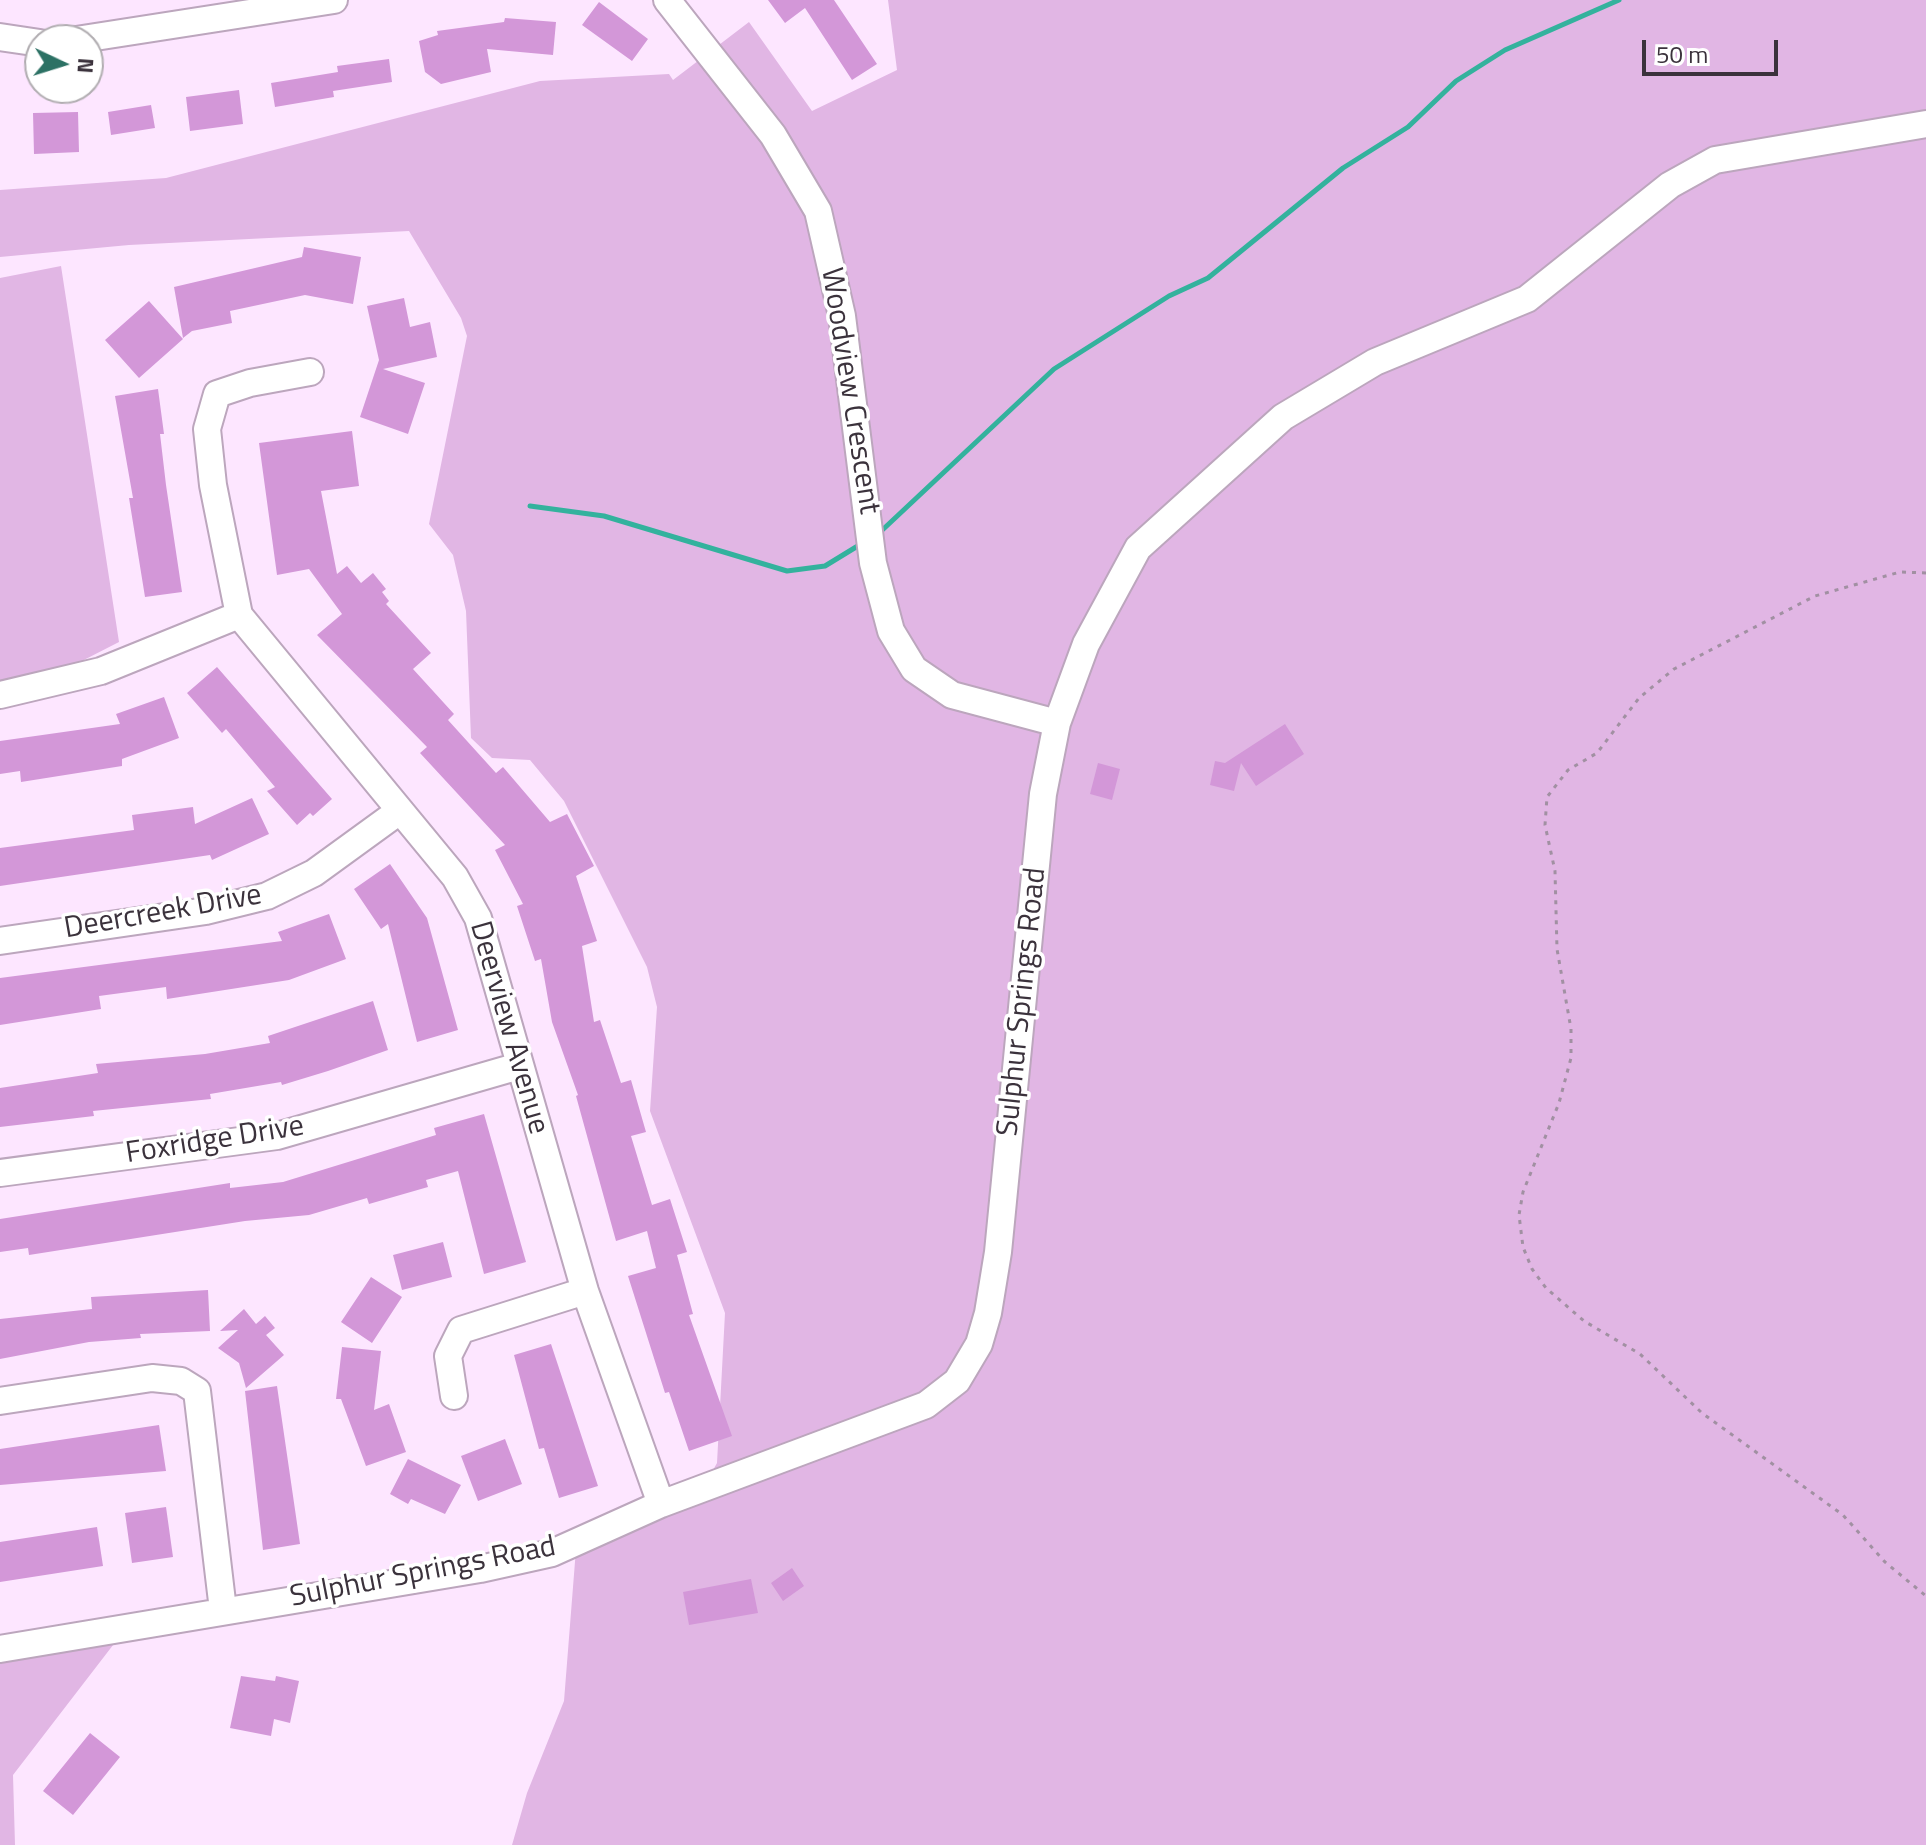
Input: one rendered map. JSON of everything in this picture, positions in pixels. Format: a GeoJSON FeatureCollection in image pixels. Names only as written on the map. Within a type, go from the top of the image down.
{"type":"FeatureCollection","features":[{"type":"Feature","properties":{"kind":"street"},"geometry":{"type":"LineString","coordinates":[[104,36],[334,0]]}},
{"type":"Feature","properties":{"kind":"street","name":"Woodview Crescent"},"geometry":{"type":"LineString","coordinates":[[667,0],[773,135],[818,211],[842,316],[873,563],[891,631],[914,669],[952,695],[1057,723]]}},
{"type":"Feature","properties":{"kind":"street"},"geometry":{"type":"LineString","coordinates":[[0,37],[24,41]]}},
{"type":"Feature","properties":{"kind":"street","name":"Sulphur Springs Road"},"geometry":{"type":"LineString","coordinates":[[0,1649],[480,1569],[552,1553],[661,1504],[926,1405],[957,1381],[979,1344],[988,1313],[998,1252],[1043,794],[1057,723],[1086,644],[1138,548],[1283,417],[1375,362],[1527,299],[1670,185],[1715,160],[1926,124]]}},
{"type":"Feature","properties":{"kind":"street"},"geometry":{"type":"LineString","coordinates":[[0,695],[101,671],[239,615],[213,485],[207,429],[217,394],[250,383],[310,372]]}},
{"type":"Feature","properties":{"kind":"street","name":"Deerview Avenue"},"geometry":{"type":"LineString","coordinates":[[239,615],[398,812],[455,877],[478,918],[585,1291],[661,1504]]}},
{"type":"Feature","properties":{"kind":"street","name":"Deercreek Drive"},"geometry":{"type":"LineString","coordinates":[[0,941],[206,911],[267,896],[314,873],[398,812]]}},
{"type":"Feature","properties":{"kind":"street","name":"Foxridge Drive"},"geometry":{"type":"LineString","coordinates":[[0,1173],[277,1136],[519,1066]]}},
{"type":"Feature","properties":{"kind":"street"},"geometry":{"type":"LineString","coordinates":[[454,1396],[448,1356],[461,1330],[585,1291]]}},
{"type":"Feature","properties":{"kind":"street"},"geometry":{"type":"LineString","coordinates":[[0,1401],[152,1378],[181,1381],[197,1391],[223,1610]]}},
{"type":"Feature","properties":{"kind":"path"},"geometry":{"type":"LineString","coordinates":[[1926,573],[1900,572],[1815,596],[1674,669],[1639,698],[1597,753],[1568,770],[1547,797],[1545,825],[1555,871],[1557,949],[1571,1029],[1571,1058],[1559,1103],[1523,1192],[1519,1215],[1523,1247],[1532,1269],[1546,1288],[1584,1321],[1640,1354],[1702,1413],[1843,1515],[1885,1562],[1926,1596]]}},
{"type":"Feature","properties":{"kind":"shaded area"},"geometry":{"type":"Polygon","coordinates":[[[888,0],[1926,0],[1926,1845],[512,1845],[527,1793],[564,1701],[576,1549],[697,1499],[717,1463],[725,1313],[650,1111],[657,1007],[647,967],[564,801],[530,760],[492,758],[471,738],[466,611],[453,555],[429,524],[467,336],[461,318],[409,231],[129,245],[0,257],[0,190],[166,178],[540,81],[669,74],[673,80],[749,22],[812,111],[897,70],[888,0]]]}},
{"type":"Feature","properties":{"kind":"shaded area"},"geometry":{"type":"Polygon","coordinates":[[[61,266],[119,642],[76,664],[0,681],[0,278],[61,266]]]}},
{"type":"Feature","properties":{"kind":"shaded area"},"geometry":{"type":"Polygon","coordinates":[[[120,1636],[13,1775],[15,1845],[0,1845],[0,1660],[120,1636]]]}},
{"type":"Feature","properties":{"kind":"building"},"geometry":{"type":"Polygon","coordinates":[[[768,0],[834,0],[877,64],[852,80],[805,8],[785,23],[768,0]]]}},
{"type":"Feature","properties":{"kind":"building"},"geometry":{"type":"Polygon","coordinates":[[[599,2],[648,39],[632,61],[582,25],[599,2]]]}},
{"type":"Feature","properties":{"kind":"building"},"geometry":{"type":"Polygon","coordinates":[[[505,18],[556,22],[553,55],[487,49],[491,72],[441,84],[425,72],[419,41],[438,35],[437,31],[504,22],[505,18]]]}},
{"type":"Feature","properties":{"kind":"building"},"geometry":{"type":"Polygon","coordinates":[[[389,59],[392,82],[333,91],[334,97],[275,107],[271,83],[338,72],[337,66],[389,59]]]}},
{"type":"Feature","properties":{"kind":"building"},"geometry":{"type":"Polygon","coordinates":[[[239,90],[243,124],[190,131],[186,97],[239,90]]]}},
{"type":"Feature","properties":{"kind":"building"},"geometry":{"type":"Polygon","coordinates":[[[151,105],[155,128],[111,135],[108,112],[151,105]]]}},
{"type":"Feature","properties":{"kind":"building"},"geometry":{"type":"Polygon","coordinates":[[[78,112],[79,152],[34,154],[33,113],[78,112]]]}},
{"type":"Feature","properties":{"kind":"building"},"geometry":{"type":"Polygon","coordinates":[[[304,247],[361,257],[353,304],[305,295],[230,311],[232,323],[192,331],[183,338],[174,287],[302,257],[304,247]]]}},
{"type":"Feature","properties":{"kind":"building"},"geometry":{"type":"Polygon","coordinates":[[[404,298],[410,327],[430,322],[437,357],[383,369],[425,383],[408,434],[360,417],[379,360],[367,306],[404,298]]]}},
{"type":"Feature","properties":{"kind":"building"},"geometry":{"type":"Polygon","coordinates":[[[149,301],[183,339],[139,378],[105,340],[149,301]]]}},
{"type":"Feature","properties":{"kind":"building"},"geometry":{"type":"Polygon","coordinates":[[[158,389],[166,485],[182,592],[145,597],[129,498],[133,498],[115,396],[158,389]]]}},
{"type":"Feature","properties":{"kind":"building"},"geometry":{"type":"Polygon","coordinates":[[[352,431],[359,486],[321,491],[337,574],[347,566],[361,583],[373,573],[386,589],[382,592],[389,601],[386,604],[431,653],[413,669],[454,714],[448,720],[496,773],[503,767],[550,822],[567,814],[594,866],[576,876],[597,941],[582,946],[594,1022],[600,1020],[621,1083],[631,1080],[646,1132],[631,1136],[652,1205],[670,1199],[687,1252],[677,1255],[693,1314],[689,1315],[732,1436],[689,1451],[669,1392],[665,1393],[628,1276],[656,1268],[647,1231],[616,1241],[578,1095],[552,1022],[541,959],[535,961],[517,906],[523,904],[495,850],[505,845],[420,753],[427,747],[317,635],[342,614],[309,569],[277,575],[259,443],[352,431]]]}},
{"type":"Feature","properties":{"kind":"building"},"geometry":{"type":"Polygon","coordinates":[[[217,667],[332,799],[313,816],[310,813],[297,825],[267,791],[275,787],[226,729],[222,733],[187,693],[217,667]]]}},
{"type":"Feature","properties":{"kind":"building"},"geometry":{"type":"Polygon","coordinates":[[[164,697],[179,738],[122,759],[122,766],[21,782],[20,771],[0,774],[0,741],[120,724],[116,714],[164,697]]]}},
{"type":"Feature","properties":{"kind":"building"},"geometry":{"type":"Polygon","coordinates":[[[1285,724],[1304,754],[1256,786],[1241,763],[1234,791],[1210,785],[1215,761],[1225,763],[1285,724]]]}},
{"type":"Feature","properties":{"kind":"building"},"geometry":{"type":"Polygon","coordinates":[[[1098,763],[1120,769],[1112,800],[1090,794],[1098,763]]]}},
{"type":"Feature","properties":{"kind":"building"},"geometry":{"type":"Polygon","coordinates":[[[252,798],[269,834],[212,860],[210,855],[0,886],[0,848],[134,830],[132,815],[193,807],[195,824],[252,798]]]}},
{"type":"Feature","properties":{"kind":"building"},"geometry":{"type":"Polygon","coordinates":[[[390,864],[427,918],[458,1030],[417,1042],[388,924],[381,929],[354,889],[390,864]]]}},
{"type":"Feature","properties":{"kind":"building"},"geometry":{"type":"Polygon","coordinates":[[[329,914],[346,959],[289,980],[167,999],[166,987],[99,996],[101,1009],[0,1025],[0,978],[282,941],[278,932],[329,914]]]}},
{"type":"Feature","properties":{"kind":"building"},"geometry":{"type":"Polygon","coordinates":[[[373,1001],[388,1050],[328,1071],[282,1085],[281,1082],[210,1094],[211,1099],[93,1111],[94,1116],[0,1127],[0,1088],[98,1073],[96,1064],[205,1054],[270,1043],[268,1036],[373,1001]]]}},
{"type":"Feature","properties":{"kind":"building"},"geometry":{"type":"Polygon","coordinates":[[[484,1114],[526,1262],[484,1274],[458,1171],[426,1180],[428,1187],[369,1204],[367,1198],[309,1215],[245,1221],[29,1255],[28,1248],[0,1252],[0,1219],[230,1183],[230,1188],[283,1182],[436,1135],[434,1128],[484,1114]]]}},
{"type":"Feature","properties":{"kind":"building"},"geometry":{"type":"Polygon","coordinates":[[[443,1242],[452,1277],[402,1290],[393,1255],[443,1242]]]}},
{"type":"Feature","properties":{"kind":"building"},"geometry":{"type":"Polygon","coordinates":[[[371,1277],[402,1297],[372,1343],[341,1322],[371,1277]]]}},
{"type":"Feature","properties":{"kind":"building"},"geometry":{"type":"Polygon","coordinates":[[[208,1290],[210,1331],[140,1334],[141,1338],[89,1342],[0,1359],[0,1319],[92,1309],[91,1297],[208,1290]]]}},
{"type":"Feature","properties":{"kind":"building"},"geometry":{"type":"Polygon","coordinates":[[[244,1309],[256,1324],[265,1316],[275,1328],[266,1335],[284,1355],[246,1388],[239,1363],[218,1348],[238,1330],[220,1331],[244,1309]]]}},
{"type":"Feature","properties":{"kind":"building"},"geometry":{"type":"Polygon","coordinates":[[[551,1344],[598,1486],[559,1498],[544,1448],[539,1449],[514,1355],[551,1344]]]}},
{"type":"Feature","properties":{"kind":"building"},"geometry":{"type":"Polygon","coordinates":[[[342,1347],[381,1351],[374,1410],[389,1404],[406,1452],[366,1466],[341,1399],[336,1399],[342,1347]]]}},
{"type":"Feature","properties":{"kind":"building"},"geometry":{"type":"Polygon","coordinates":[[[277,1386],[300,1544],[263,1550],[245,1391],[277,1386]]]}},
{"type":"Feature","properties":{"kind":"building"},"geometry":{"type":"Polygon","coordinates":[[[159,1425],[166,1471],[0,1485],[0,1449],[159,1425]]]}},
{"type":"Feature","properties":{"kind":"building"},"geometry":{"type":"Polygon","coordinates":[[[505,1439],[522,1484],[478,1501],[461,1456],[505,1439]]]}},
{"type":"Feature","properties":{"kind":"building"},"geometry":{"type":"Polygon","coordinates":[[[408,1459],[461,1485],[445,1514],[411,1499],[408,1504],[390,1494],[408,1459]]]}},
{"type":"Feature","properties":{"kind":"building"},"geometry":{"type":"Polygon","coordinates":[[[166,1507],[173,1557],[132,1563],[125,1513],[166,1507]]]}},
{"type":"Feature","properties":{"kind":"building"},"geometry":{"type":"Polygon","coordinates":[[[97,1527],[103,1566],[0,1582],[0,1542],[97,1527]]]}},
{"type":"Feature","properties":{"kind":"building"},"geometry":{"type":"Polygon","coordinates":[[[792,1568],[804,1586],[783,1601],[771,1583],[792,1568]]]}},
{"type":"Feature","properties":{"kind":"building"},"geometry":{"type":"Polygon","coordinates":[[[751,1579],[758,1613],[689,1625],[683,1592],[751,1579]]]}},
{"type":"Feature","properties":{"kind":"building"},"geometry":{"type":"Polygon","coordinates":[[[241,1676],[275,1681],[276,1676],[299,1681],[290,1723],[274,1719],[271,1736],[230,1728],[241,1676]]]}},
{"type":"Feature","properties":{"kind":"building"},"geometry":{"type":"Polygon","coordinates":[[[90,1733],[120,1757],[73,1815],[43,1791],[90,1733]]]}},
{"type":"Feature","properties":{"kind":"waterway"},"geometry":{"type":"LineString","coordinates":[[877,535],[1054,369],[1169,296],[1208,278],[1343,168],[1408,127],[1456,81],[1505,50],[1619,0]]}},
{"type":"Feature","properties":{"kind":"waterway"},"geometry":{"type":"LineString","coordinates":[[530,506],[604,516],[787,571],[825,566],[861,544]]}}]}
